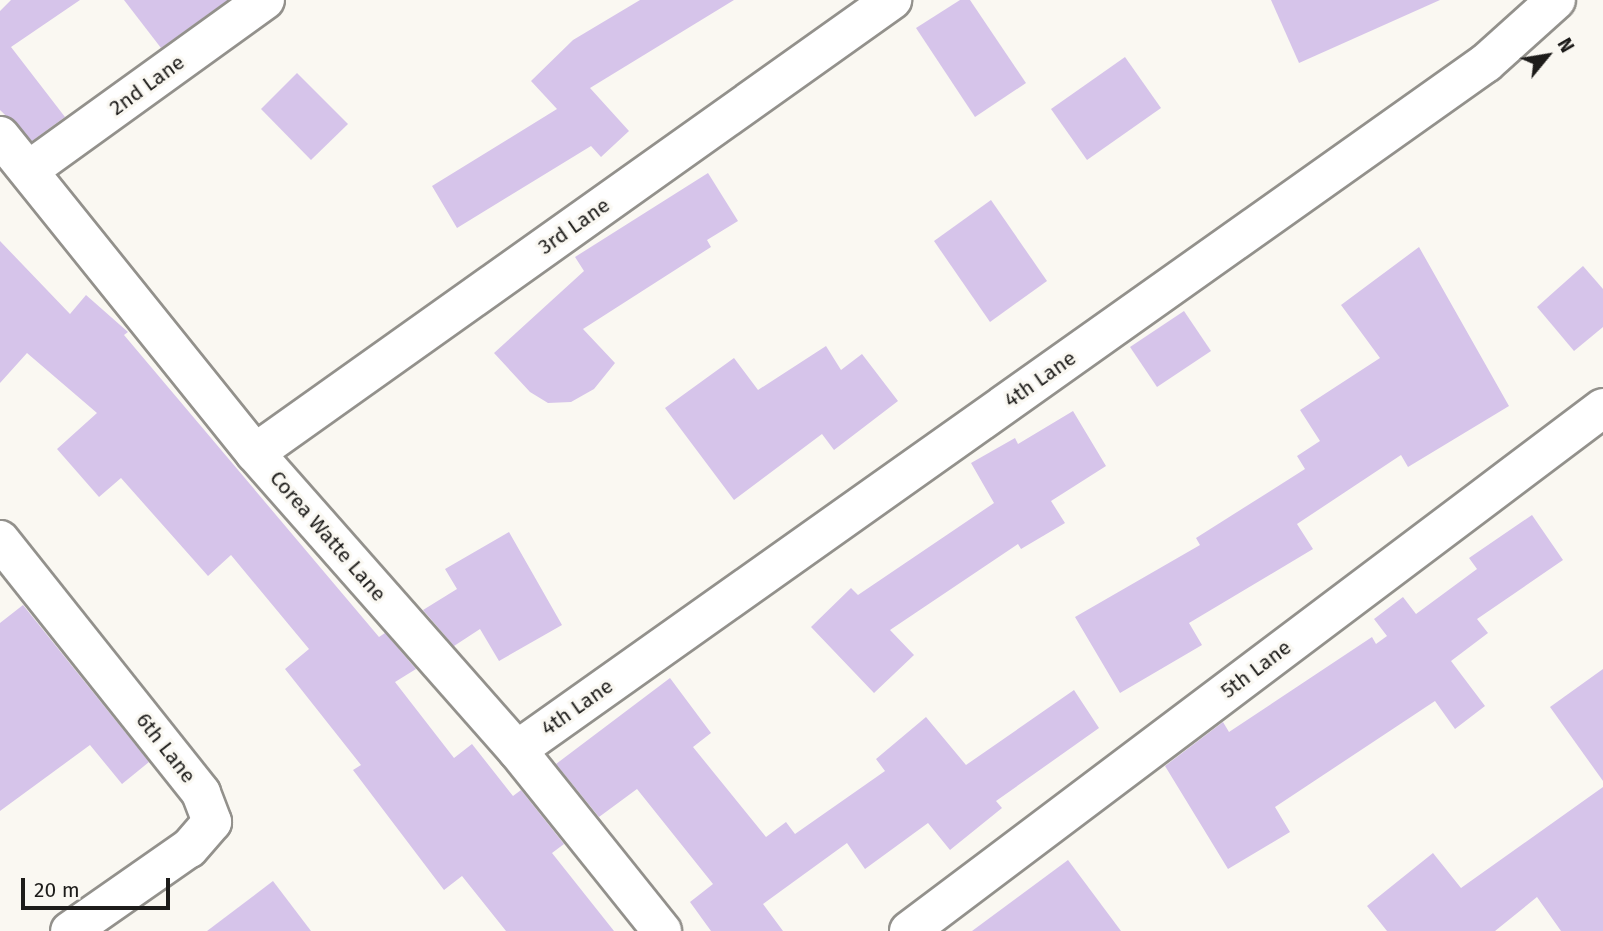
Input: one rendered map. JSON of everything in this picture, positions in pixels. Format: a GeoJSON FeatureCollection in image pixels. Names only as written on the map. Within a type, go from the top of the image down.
{"type":"FeatureCollection","features":[{"type":"Feature","properties":{"kind":"street","name":"2nd Lane"},"geometry":{"type":"LineString","coordinates":[[29,170],[265,0]]}},
{"type":"Feature","properties":{"kind":"street","name":"3rd Lane"},"geometry":{"type":"LineString","coordinates":[[255,453],[892,0]]}},
{"type":"Feature","properties":{"kind":"street","name":"4th Lane"},"geometry":{"type":"LineString","coordinates":[[517,750],[1486,63],[1556,0]]}},
{"type":"Feature","properties":{"kind":"street","name":"Corea Watte Lane"},"geometry":{"type":"LineString","coordinates":[[0,136],[255,453],[517,750],[662,931]]}},
{"type":"Feature","properties":{"kind":"street","name":"5th Lane"},"geometry":{"type":"LineString","coordinates":[[909,931],[1603,408]]}},
{"type":"Feature","properties":{"kind":"street","name":"6th Lane"},"geometry":{"type":"LineString","coordinates":[[0,540],[201,793],[212,822],[189,848],[70,931]]}},
{"type":"Feature","properties":{"kind":"building"},"geometry":{"type":"Polygon","coordinates":[[[11,0],[80,0],[11,47],[65,117],[32,141],[0,110],[0,11],[11,0]]]}},
{"type":"Feature","properties":{"kind":"building"},"geometry":{"type":"Polygon","coordinates":[[[124,0],[228,0],[161,48],[124,0]]]}},
{"type":"Feature","properties":{"kind":"building"},"geometry":{"type":"Polygon","coordinates":[[[640,0],[734,0],[590,88],[629,131],[601,157],[591,146],[457,228],[432,186],[557,109],[531,81],[573,40],[640,0]]]}},
{"type":"Feature","properties":{"kind":"building"},"geometry":{"type":"Polygon","coordinates":[[[960,0],[970,0],[1026,83],[975,117],[916,28],[960,0]]]}},
{"type":"Feature","properties":{"kind":"building"},"geometry":{"type":"Polygon","coordinates":[[[1271,0],[1440,0],[1299,63],[1271,0]]]}},
{"type":"Feature","properties":{"kind":"building"},"geometry":{"type":"Polygon","coordinates":[[[1125,57],[1161,108],[1087,160],[1051,109],[1125,57]]]}},
{"type":"Feature","properties":{"kind":"building"},"geometry":{"type":"Polygon","coordinates":[[[297,73],[348,124],[311,160],[261,109],[297,73]]]}},
{"type":"Feature","properties":{"kind":"building"},"geometry":{"type":"Polygon","coordinates":[[[708,173],[738,221],[707,240],[711,247],[583,329],[615,363],[594,389],[571,402],[548,403],[530,392],[494,353],[584,271],[575,257],[708,173]]]}},
{"type":"Feature","properties":{"kind":"building"},"geometry":{"type":"Polygon","coordinates":[[[991,200],[1047,281],[990,322],[934,241],[991,200]]]}},
{"type":"Feature","properties":{"kind":"building"},"geometry":{"type":"Polygon","coordinates":[[[0,241],[70,314],[86,295],[128,332],[124,335],[379,637],[385,633],[416,669],[395,682],[454,758],[472,744],[513,796],[521,790],[564,844],[552,853],[614,931],[506,931],[462,876],[444,890],[353,770],[361,765],[285,669],[309,649],[231,555],[208,576],[121,478],[99,497],[57,449],[97,413],[27,353],[0,383],[0,241]]]}},
{"type":"Feature","properties":{"kind":"building"},"geometry":{"type":"Polygon","coordinates":[[[1419,247],[1509,406],[1408,467],[1401,455],[1297,524],[1313,549],[1189,623],[1202,645],[1120,693],[1075,617],[1200,545],[1196,538],[1305,469],[1297,456],[1320,441],[1300,410],[1380,358],[1341,305],[1419,247]]]}},
{"type":"Feature","properties":{"kind":"building"},"geometry":{"type":"Polygon","coordinates":[[[1583,266],[1603,289],[1603,327],[1574,351],[1537,307],[1583,266]]]}},
{"type":"Feature","properties":{"kind":"building"},"geometry":{"type":"Polygon","coordinates":[[[1184,311],[1211,351],[1157,387],[1130,347],[1184,311]]]}},
{"type":"Feature","properties":{"kind":"building"},"geometry":{"type":"Polygon","coordinates":[[[826,346],[841,370],[862,354],[898,401],[834,450],[822,434],[734,500],[665,408],[734,358],[758,390],[826,346]]]}},
{"type":"Feature","properties":{"kind":"building"},"geometry":{"type":"Polygon","coordinates":[[[1073,411],[1106,466],[1051,501],[1065,523],[1021,549],[1018,544],[890,630],[914,655],[874,693],[811,627],[851,588],[858,595],[994,503],[971,463],[1015,438],[1018,444],[1073,411]]]}},
{"type":"Feature","properties":{"kind":"building"},"geometry":{"type":"Polygon","coordinates":[[[1532,515],[1563,560],[1477,619],[1488,633],[1451,661],[1485,706],[1455,729],[1435,701],[1275,807],[1290,832],[1228,869],[1165,766],[1223,722],[1229,732],[1372,637],[1376,644],[1387,636],[1374,619],[1403,597],[1416,614],[1477,569],[1469,558],[1532,515]]]}},
{"type":"Feature","properties":{"kind":"building"},"geometry":{"type":"Polygon","coordinates":[[[509,532],[562,625],[499,661],[480,629],[454,646],[423,610],[457,589],[445,569],[509,532]]]}},
{"type":"Feature","properties":{"kind":"building"},"geometry":{"type":"Polygon","coordinates":[[[23,605],[149,762],[122,784],[90,745],[0,811],[0,623],[23,605]]]}},
{"type":"Feature","properties":{"kind":"building"},"geometry":{"type":"Polygon","coordinates":[[[1603,669],[1603,781],[1550,707],[1603,669]]]}},
{"type":"Feature","properties":{"kind":"building"},"geometry":{"type":"Polygon","coordinates":[[[670,678],[711,733],[693,747],[766,837],[786,822],[795,834],[885,771],[876,759],[926,717],[966,765],[1074,690],[1099,728],[996,801],[1002,808],[950,850],[928,823],[865,869],[847,843],[763,904],[783,931],[711,931],[690,902],[713,884],[637,789],[599,817],[556,764],[670,678]]]}},
{"type":"Feature","properties":{"kind":"building"},"geometry":{"type":"Polygon","coordinates":[[[1603,787],[1603,931],[1561,931],[1537,897],[1495,931],[1387,931],[1367,906],[1433,853],[1461,888],[1603,787]]]}},
{"type":"Feature","properties":{"kind":"building"},"geometry":{"type":"Polygon","coordinates":[[[1068,860],[1121,931],[972,931],[1068,860]]]}},
{"type":"Feature","properties":{"kind":"building"},"geometry":{"type":"Polygon","coordinates":[[[273,881],[311,931],[207,931],[273,881]]]}}]}
